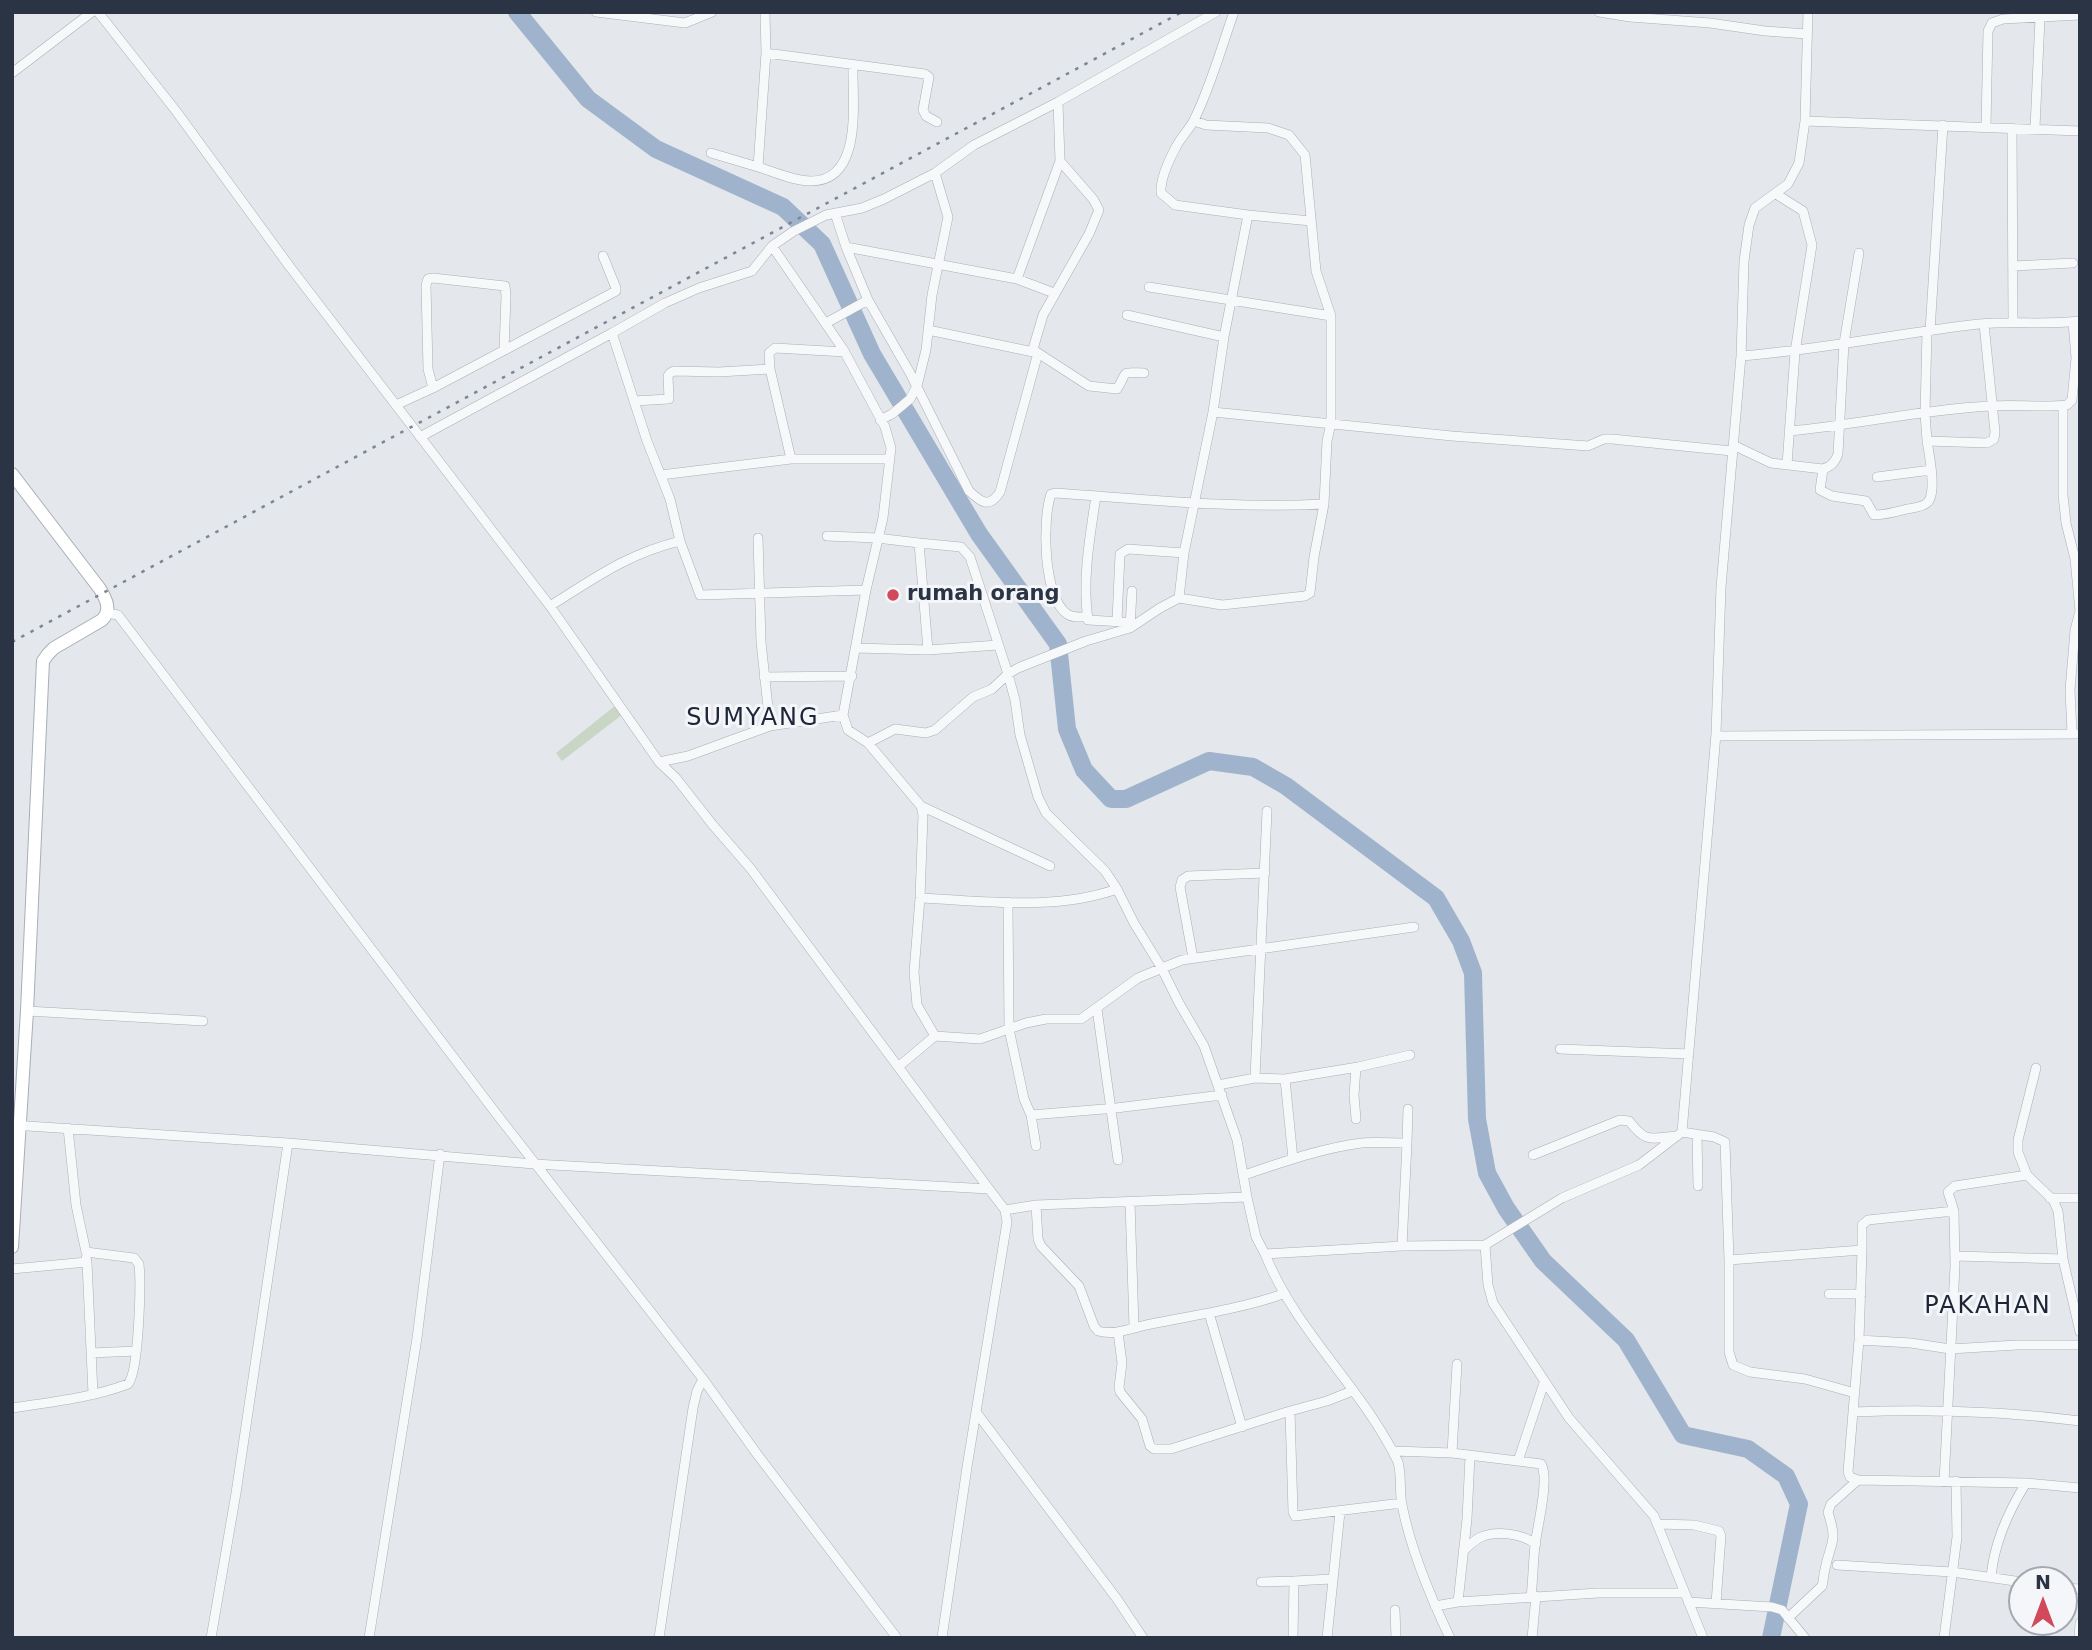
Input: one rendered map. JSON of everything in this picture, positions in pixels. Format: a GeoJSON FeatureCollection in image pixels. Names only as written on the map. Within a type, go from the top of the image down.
{"type":"FeatureCollection","features":[{"type":"Feature","properties":{"kind":"main road"},"geometry":{"type":"LineString","coordinates":[[12,474],[100,589],[106,601],[107,613],[102,620],[54,648],[43,661],[27,1011],[16,1125],[12,1248]]}},
{"type":"Feature","properties":{"kind":"street"},"geometry":{"type":"LineString","coordinates":[[12,73],[92,12]]}},
{"type":"Feature","properties":{"kind":"street"},"geometry":{"type":"LineString","coordinates":[[98,12],[176,111],[290,267],[550,606],[659,762],[673,774],[751,869],[1005,1210],[1007,1222],[942,1638]]}},
{"type":"Feature","properties":{"kind":"street"},"geometry":{"type":"LineString","coordinates":[[596,12],[685,23],[712,12]]}},
{"type":"Feature","properties":{"kind":"street"},"geometry":{"type":"LineString","coordinates":[[758,167],[766,53],[765,12]]}},
{"type":"Feature","properties":{"kind":"street"},"geometry":{"type":"LineString","coordinates":[[420,437],[665,303],[699,288],[752,271],[772,246],[794,231],[830,214],[862,208],[884,199],[935,173],[974,145],[1058,102],[1216,12]]}},
{"type":"Feature","properties":{"kind":"street"},"geometry":{"type":"LineString","coordinates":[[1234,12],[1194,121],[1176,147],[1164,174],[1161,193],[1175,205],[1311,221]]}},
{"type":"Feature","properties":{"kind":"street"},"geometry":{"type":"LineString","coordinates":[[1599,12],[1710,23],[1765,32],[1807,34]]}},
{"type":"Feature","properties":{"kind":"street"},"geometry":{"type":"LineString","coordinates":[[1265,1254],[1402,1246],[1485,1245],[1537,1212],[1592,1184],[1639,1165],[1679,1134],[1689,1054],[1716,736],[1721,587],[1741,356],[1744,261],[1749,225],[1755,208],[1788,184],[1799,163],[1805,121],[1808,12]]}},
{"type":"Feature","properties":{"kind":"street"},"geometry":{"type":"LineString","coordinates":[[1986,126],[1988,31],[1992,23],[2003,19],[2080,15]]}},
{"type":"Feature","properties":{"kind":"street"},"geometry":{"type":"LineString","coordinates":[[2035,128],[2039,18]]}},
{"type":"Feature","properties":{"kind":"street"},"geometry":{"type":"LineString","coordinates":[[766,53],[925,74],[929,77],[923,110],[926,116],[937,122]]}},
{"type":"Feature","properties":{"kind":"street"},"geometry":{"type":"LineString","coordinates":[[711,153],[803,180],[815,181],[840,169],[851,142],[853,65]]}},
{"type":"Feature","properties":{"kind":"street"},"geometry":{"type":"LineString","coordinates":[[1017,279],[1060,161],[1058,102]]}},
{"type":"Feature","properties":{"kind":"street"},"geometry":{"type":"LineString","coordinates":[[868,743],[895,729],[926,733],[935,730],[973,697],[992,689],[1018,668],[1086,641],[1129,628],[1180,598],[1222,606],[1310,593],[1324,503],[1327,441],[1331,423],[1331,316],[1316,271],[1305,155],[1289,135],[1268,128],[1206,125],[1194,121]]}},
{"type":"Feature","properties":{"kind":"street"},"geometry":{"type":"LineString","coordinates":[[1805,121],[2080,131]]}},
{"type":"Feature","properties":{"kind":"street"},"geometry":{"type":"LineString","coordinates":[[1823,469],[1821,490],[1828,495],[1866,501],[1874,515],[1924,505],[1929,501],[1931,470],[1925,413],[1928,331],[1943,125]]}},
{"type":"Feature","properties":{"kind":"street"},"geometry":{"type":"LineString","coordinates":[[2012,128],[2013,321]]}},
{"type":"Feature","properties":{"kind":"street"},"geometry":{"type":"LineString","coordinates":[[1060,161],[1093,199],[1099,210],[1089,234],[1043,315],[1033,349],[1089,386],[1117,389],[1126,373],[1144,373]]}},
{"type":"Feature","properties":{"kind":"street"},"geometry":{"type":"LineString","coordinates":[[880,420],[910,399],[917,386],[926,350],[938,264],[948,217],[935,173]]}},
{"type":"Feature","properties":{"kind":"street"},"geometry":{"type":"LineString","coordinates":[[1776,194],[1803,211],[1812,245],[1795,352],[1787,465]]}},
{"type":"Feature","properties":{"kind":"street"},"geometry":{"type":"LineString","coordinates":[[830,214],[846,247],[866,301],[917,386],[970,491],[979,500],[987,503],[995,500],[1000,492],[1038,354]]}},
{"type":"Feature","properties":{"kind":"street"},"geometry":{"type":"LineString","coordinates":[[1180,598],[1184,553],[1213,412],[1224,337],[1248,215]]}},
{"type":"Feature","properties":{"kind":"street"},"geometry":{"type":"LineString","coordinates":[[772,246],[827,322],[845,352],[885,427],[891,448],[883,518],[866,590],[843,715],[848,730],[868,743],[921,806],[1050,866]]}},
{"type":"Feature","properties":{"kind":"street"},"geometry":{"type":"LineString","coordinates":[[846,247],[1017,279],[1054,293]]}},
{"type":"Feature","properties":{"kind":"street"},"geometry":{"type":"LineString","coordinates":[[1213,412],[1452,436],[1588,446],[1604,439],[1612,439],[1732,448],[1771,463],[1823,469],[1835,461],[1838,454],[1844,343],[1859,253]]}},
{"type":"Feature","properties":{"kind":"street"},"geometry":{"type":"LineString","coordinates":[[396,405],[616,291],[603,256]]}},
{"type":"Feature","properties":{"kind":"street"},"geometry":{"type":"LineString","coordinates":[[2013,266],[2073,263]]}},
{"type":"Feature","properties":{"kind":"street"},"geometry":{"type":"LineString","coordinates":[[433,387],[428,369],[428,279],[505,286],[504,350]]}},
{"type":"Feature","properties":{"kind":"street"},"geometry":{"type":"LineString","coordinates":[[1149,286],[1331,316]]}},
{"type":"Feature","properties":{"kind":"street"},"geometry":{"type":"LineString","coordinates":[[827,322],[866,301]]}},
{"type":"Feature","properties":{"kind":"street"},"geometry":{"type":"LineString","coordinates":[[1127,315],[1224,337]]}},
{"type":"Feature","properties":{"kind":"street"},"geometry":{"type":"LineString","coordinates":[[1741,356],[1795,352],[1984,324],[2076,321],[2077,376],[2072,400],[2067,405],[1992,405],[1789,431]]}},
{"type":"Feature","properties":{"kind":"street"},"geometry":{"type":"LineString","coordinates":[[1927,441],[1992,442],[1994,439],[1984,324]]}},
{"type":"Feature","properties":{"kind":"street"},"geometry":{"type":"LineString","coordinates":[[928,330],[1038,354]]}},
{"type":"Feature","properties":{"kind":"street"},"geometry":{"type":"LineString","coordinates":[[612,333],[647,441],[662,475],[680,541],[700,595],[866,590]]}},
{"type":"Feature","properties":{"kind":"street"},"geometry":{"type":"LineString","coordinates":[[791,459],[770,369],[770,350],[775,348],[845,352]]}},
{"type":"Feature","properties":{"kind":"street"},"geometry":{"type":"LineString","coordinates":[[634,401],[669,399],[668,376],[674,371],[770,369]]}},
{"type":"Feature","properties":{"kind":"street"},"geometry":{"type":"LineString","coordinates":[[1716,736],[2076,733],[2070,690],[2075,630],[2080,611],[2075,559],[2066,523],[2063,495],[2063,406]]}},
{"type":"Feature","properties":{"kind":"street"},"geometry":{"type":"LineString","coordinates":[[662,475],[791,459],[889,459]]}},
{"type":"Feature","properties":{"kind":"street"},"geometry":{"type":"LineString","coordinates":[[1877,477],[1931,470]]}},
{"type":"Feature","properties":{"kind":"street"},"geometry":{"type":"LineString","coordinates":[[1088,617],[1073,617],[1065,613],[1055,597],[1048,570],[1044,531],[1051,494],[1194,504],[1285,506],[1324,503]]}},
{"type":"Feature","properties":{"kind":"street"},"geometry":{"type":"LineString","coordinates":[[1096,496],[1088,544],[1088,617],[1090,621],[1117,621],[1127,624],[1129,628]]}},
{"type":"Feature","properties":{"kind":"street"},"geometry":{"type":"LineString","coordinates":[[827,536],[961,547],[970,556],[1008,674],[1020,735],[1042,805],[1046,813],[1105,871],[1204,1046],[1237,1140],[1256,1237],[1283,1294],[1300,1321],[1393,1451],[1400,1468],[1402,1503],[1424,1581],[1450,1638]]}},
{"type":"Feature","properties":{"kind":"street"},"geometry":{"type":"LineString","coordinates":[[758,538],[758,592],[770,726]]}},
{"type":"Feature","properties":{"kind":"street"},"geometry":{"type":"LineString","coordinates":[[550,606],[619,562],[652,548],[680,541]]}},
{"type":"Feature","properties":{"kind":"street"},"geometry":{"type":"LineString","coordinates":[[919,543],[928,650]]}},
{"type":"Feature","properties":{"kind":"street"},"geometry":{"type":"LineString","coordinates":[[1117,621],[1120,554],[1123,550],[1128,548],[1184,553]]}},
{"type":"Feature","properties":{"kind":"street"},"geometry":{"type":"LineString","coordinates":[[1129,628],[1132,591]]}},
{"type":"Feature","properties":{"kind":"street"},"geometry":{"type":"LineString","coordinates":[[107,613],[118,615],[126,625],[534,1164],[703,1379],[897,1638]]}},
{"type":"Feature","properties":{"kind":"street"},"geometry":{"type":"LineString","coordinates":[[855,648],[928,650],[998,645]]}},
{"type":"Feature","properties":{"kind":"street"},"geometry":{"type":"LineString","coordinates":[[764,677],[852,676]]}},
{"type":"Feature","properties":{"kind":"street"},"geometry":{"type":"LineString","coordinates":[[659,762],[688,756],[770,726],[843,715]]}},
{"type":"Feature","properties":{"kind":"street"},"geometry":{"type":"LineString","coordinates":[[921,806],[920,898],[914,972],[916,1000],[935,1036]]}},
{"type":"Feature","properties":{"kind":"street"},"geometry":{"type":"LineString","coordinates":[[1255,1078],[1267,811]]}},
{"type":"Feature","properties":{"kind":"street"},"geometry":{"type":"LineString","coordinates":[[1193,958],[1180,887],[1182,880],[1188,876],[1265,873]]}},
{"type":"Feature","properties":{"kind":"street"},"geometry":{"type":"LineString","coordinates":[[920,898],[1008,902],[1072,901],[1117,890]]}},
{"type":"Feature","properties":{"kind":"street"},"geometry":{"type":"LineString","coordinates":[[1008,902],[1009,1028],[1036,1146]]}},
{"type":"Feature","properties":{"kind":"street"},"geometry":{"type":"LineString","coordinates":[[898,1067],[935,1036],[973,1040],[1046,1019],[1081,1019],[1138,978],[1161,967],[1193,958],[1414,927]]}},
{"type":"Feature","properties":{"kind":"street"},"geometry":{"type":"LineString","coordinates":[[1097,1009],[1118,1160]]}},
{"type":"Feature","properties":{"kind":"street"},"geometry":{"type":"LineString","coordinates":[[27,1011],[203,1021]]}},
{"type":"Feature","properties":{"kind":"street"},"geometry":{"type":"LineString","coordinates":[[1560,1049],[1689,1054]]}},
{"type":"Feature","properties":{"kind":"street"},"geometry":{"type":"LineString","coordinates":[[1218,1085],[1255,1078],[1285,1079],[1356,1068],[1410,1055]]}},
{"type":"Feature","properties":{"kind":"street"},"geometry":{"type":"LineString","coordinates":[[1356,1068],[1356,1119]]}},
{"type":"Feature","properties":{"kind":"street"},"geometry":{"type":"LineString","coordinates":[[2036,1068],[2018,1140],[2018,1152],[2026,1175],[2050,1198],[2058,1211],[2063,1259],[2080,1332]]}},
{"type":"Feature","properties":{"kind":"street"},"geometry":{"type":"LineString","coordinates":[[1285,1079],[1293,1159]]}},
{"type":"Feature","properties":{"kind":"street"},"geometry":{"type":"LineString","coordinates":[[1031,1115],[1222,1095]]}},
{"type":"Feature","properties":{"kind":"street"},"geometry":{"type":"LineString","coordinates":[[1402,1246],[1408,1109]]}},
{"type":"Feature","properties":{"kind":"street"},"geometry":{"type":"LineString","coordinates":[[1533,1155],[1620,1120],[1629,1121],[1638,1133],[1647,1139],[1679,1134],[1723,1140],[1726,1144],[1728,1352],[1733,1365],[1750,1372],[1805,1379],[1856,1393]]}},
{"type":"Feature","properties":{"kind":"street"},"geometry":{"type":"LineString","coordinates":[[16,1125],[440,1154],[534,1164],[989,1189]]}},
{"type":"Feature","properties":{"kind":"street"},"geometry":{"type":"LineString","coordinates":[[68,1128],[76,1205],[86,1257],[93,1394]]}},
{"type":"Feature","properties":{"kind":"street"},"geometry":{"type":"LineString","coordinates":[[1697,1135],[1698,1186]]}},
{"type":"Feature","properties":{"kind":"street"},"geometry":{"type":"LineString","coordinates":[[211,1638],[238,1480],[288,1143]]}},
{"type":"Feature","properties":{"kind":"street"},"geometry":{"type":"LineString","coordinates":[[1244,1175],[1327,1150],[1364,1143],[1407,1143]]}},
{"type":"Feature","properties":{"kind":"street"},"geometry":{"type":"LineString","coordinates":[[369,1638],[417,1338],[440,1154]]}},
{"type":"Feature","properties":{"kind":"street"},"geometry":{"type":"LineString","coordinates":[[1944,1482],[1955,1256],[1954,1211],[1948,1195],[1952,1188],[2026,1175]]}},
{"type":"Feature","properties":{"kind":"street"},"geometry":{"type":"LineString","coordinates":[[1005,1210],[1036,1205],[1247,1197]]}},
{"type":"Feature","properties":{"kind":"street"},"geometry":{"type":"LineString","coordinates":[[2050,1198],[2080,1198]]}},
{"type":"Feature","properties":{"kind":"street"},"geometry":{"type":"LineString","coordinates":[[1130,1202],[1134,1327]]}},
{"type":"Feature","properties":{"kind":"street"},"geometry":{"type":"LineString","coordinates":[[1036,1205],[1038,1239],[1041,1246],[1079,1286],[1096,1329],[1104,1332],[1118,1332],[1209,1313],[1283,1294]]}},
{"type":"Feature","properties":{"kind":"street"},"geometry":{"type":"LineString","coordinates":[[1954,1211],[1868,1220],[1862,1225],[1859,1340],[1850,1477],[1858,1480],[2026,1483],[2080,1488]]}},
{"type":"Feature","properties":{"kind":"street"},"geometry":{"type":"LineString","coordinates":[[1485,1245],[1488,1285],[1493,1304],[1569,1418],[1612,1471],[1647,1507],[1691,1600],[1703,1638]]}},
{"type":"Feature","properties":{"kind":"street"},"geometry":{"type":"LineString","coordinates":[[1728,1260],[1862,1250]]}},
{"type":"Feature","properties":{"kind":"street"},"geometry":{"type":"LineString","coordinates":[[1955,1256],[2063,1259]]}},
{"type":"Feature","properties":{"kind":"street"},"geometry":{"type":"LineString","coordinates":[[12,1269],[86,1257],[134,1258],[139,1264],[138,1329],[130,1383],[93,1394],[12,1408]]}},
{"type":"Feature","properties":{"kind":"street"},"geometry":{"type":"LineString","coordinates":[[1829,1294],[1861,1294]]}},
{"type":"Feature","properties":{"kind":"street"},"geometry":{"type":"LineString","coordinates":[[1209,1313],[1242,1427]]}},
{"type":"Feature","properties":{"kind":"street"},"geometry":{"type":"LineString","coordinates":[[1118,1332],[1122,1363],[1120,1392],[1142,1419],[1152,1448],[1171,1448],[1352,1391]]}},
{"type":"Feature","properties":{"kind":"street"},"geometry":{"type":"LineString","coordinates":[[1859,1340],[1950,1349],[2080,1345]]}},
{"type":"Feature","properties":{"kind":"street"},"geometry":{"type":"LineString","coordinates":[[91,1353],[136,1351]]}},
{"type":"Feature","properties":{"kind":"street"},"geometry":{"type":"LineString","coordinates":[[1452,1453],[1457,1364]]}},
{"type":"Feature","properties":{"kind":"street"},"geometry":{"type":"LineString","coordinates":[[659,1638],[693,1408],[703,1379]]}},
{"type":"Feature","properties":{"kind":"street"},"geometry":{"type":"LineString","coordinates":[[1518,1461],[1544,1383]]}},
{"type":"Feature","properties":{"kind":"street"},"geometry":{"type":"LineString","coordinates":[[1853,1412],[1908,1409],[2019,1413],[2080,1421]]}},
{"type":"Feature","properties":{"kind":"street"},"geometry":{"type":"LineString","coordinates":[[1290,1411],[1294,1515],[1299,1517],[1402,1503]]}},
{"type":"Feature","properties":{"kind":"street"},"geometry":{"type":"LineString","coordinates":[[976,1412],[1117,1599],[1143,1638]]}},
{"type":"Feature","properties":{"kind":"street"},"geometry":{"type":"LineString","coordinates":[[1393,1451],[1452,1453],[1541,1464],[1544,1468],[1536,1544],[1532,1638]]}},
{"type":"Feature","properties":{"kind":"street"},"geometry":{"type":"LineString","coordinates":[[1458,1602],[1471,1456]]}},
{"type":"Feature","properties":{"kind":"street"},"geometry":{"type":"LineString","coordinates":[[1785,1614],[1822,1587],[1834,1540],[1828,1512],[1831,1504],[1858,1480]]}},
{"type":"Feature","properties":{"kind":"street"},"geometry":{"type":"LineString","coordinates":[[1944,1638],[1957,1537],[1956,1481]]}},
{"type":"Feature","properties":{"kind":"street"},"geometry":{"type":"LineString","coordinates":[[1991,1577],[1996,1543],[2026,1483]]}},
{"type":"Feature","properties":{"kind":"street"},"geometry":{"type":"LineString","coordinates":[[1327,1638],[1340,1511]]}},
{"type":"Feature","properties":{"kind":"street"},"geometry":{"type":"LineString","coordinates":[[1657,1524],[1694,1525],[1719,1531],[1716,1603]]}},
{"type":"Feature","properties":{"kind":"street"},"geometry":{"type":"LineString","coordinates":[[1463,1551],[1481,1537],[1492,1534],[1527,1538],[1536,1544]]}},
{"type":"Feature","properties":{"kind":"street"},"geometry":{"type":"LineString","coordinates":[[1838,1565],[1952,1572],[2008,1580]]}},
{"type":"Feature","properties":{"kind":"street"},"geometry":{"type":"LineString","coordinates":[[1261,1582],[1332,1579]]}},
{"type":"Feature","properties":{"kind":"street"},"geometry":{"type":"LineString","coordinates":[[1293,1638],[1294,1581]]}},
{"type":"Feature","properties":{"kind":"street"},"geometry":{"type":"LineString","coordinates":[[1434,1606],[1458,1602],[1644,1591],[1691,1600],[1772,1607],[1785,1614],[1805,1638]]}},
{"type":"Feature","properties":{"kind":"street"},"geometry":{"type":"LineString","coordinates":[[1395,1610],[1396,1638]]}},
{"type":"Feature","properties":{"kind":"street"},"geometry":{"type":"LineString","coordinates":[[2079,1638],[2080,1623]]}},
{"type":"Feature","properties":{"kind":"green space"},"geometry":{"type":"Polygon","coordinates":[[[616,705],[623,714],[562,761],[556,753],[616,705]]]}},
{"type":"Feature","properties":{"kind":"waterway"},"geometry":{"type":"LineString","coordinates":[[517,12],[588,99],[656,149],[783,207],[822,244],[872,354],[979,534],[1058,644],[1067,729],[1084,770],[1111,799],[1126,799],[1209,761],[1253,767],[1286,786],[1436,898],[1461,941],[1473,973],[1477,1119],[1487,1173],[1506,1208],[1543,1261],[1626,1340],[1683,1435],[1748,1449],[1786,1476],[1799,1504],[1771,1638]]}},
{"type":"Feature","properties":{"kind":"railway"},"geometry":{"type":"LineString","coordinates":[[12,642],[1182,12]]}},
{"type":"Feature","properties":{"kind":"place","name":"rumah orang"},"geometry":{"type":"Point","coordinates":[893,595]}},
{"type":"Feature","properties":{"kind":"district","name":"SUMYANG"},"geometry":{"type":"Point","coordinates":[753,719]}},
{"type":"Feature","properties":{"kind":"district","name":"PAKAHAN"},"geometry":{"type":"Point","coordinates":[1988,1307]}}]}
